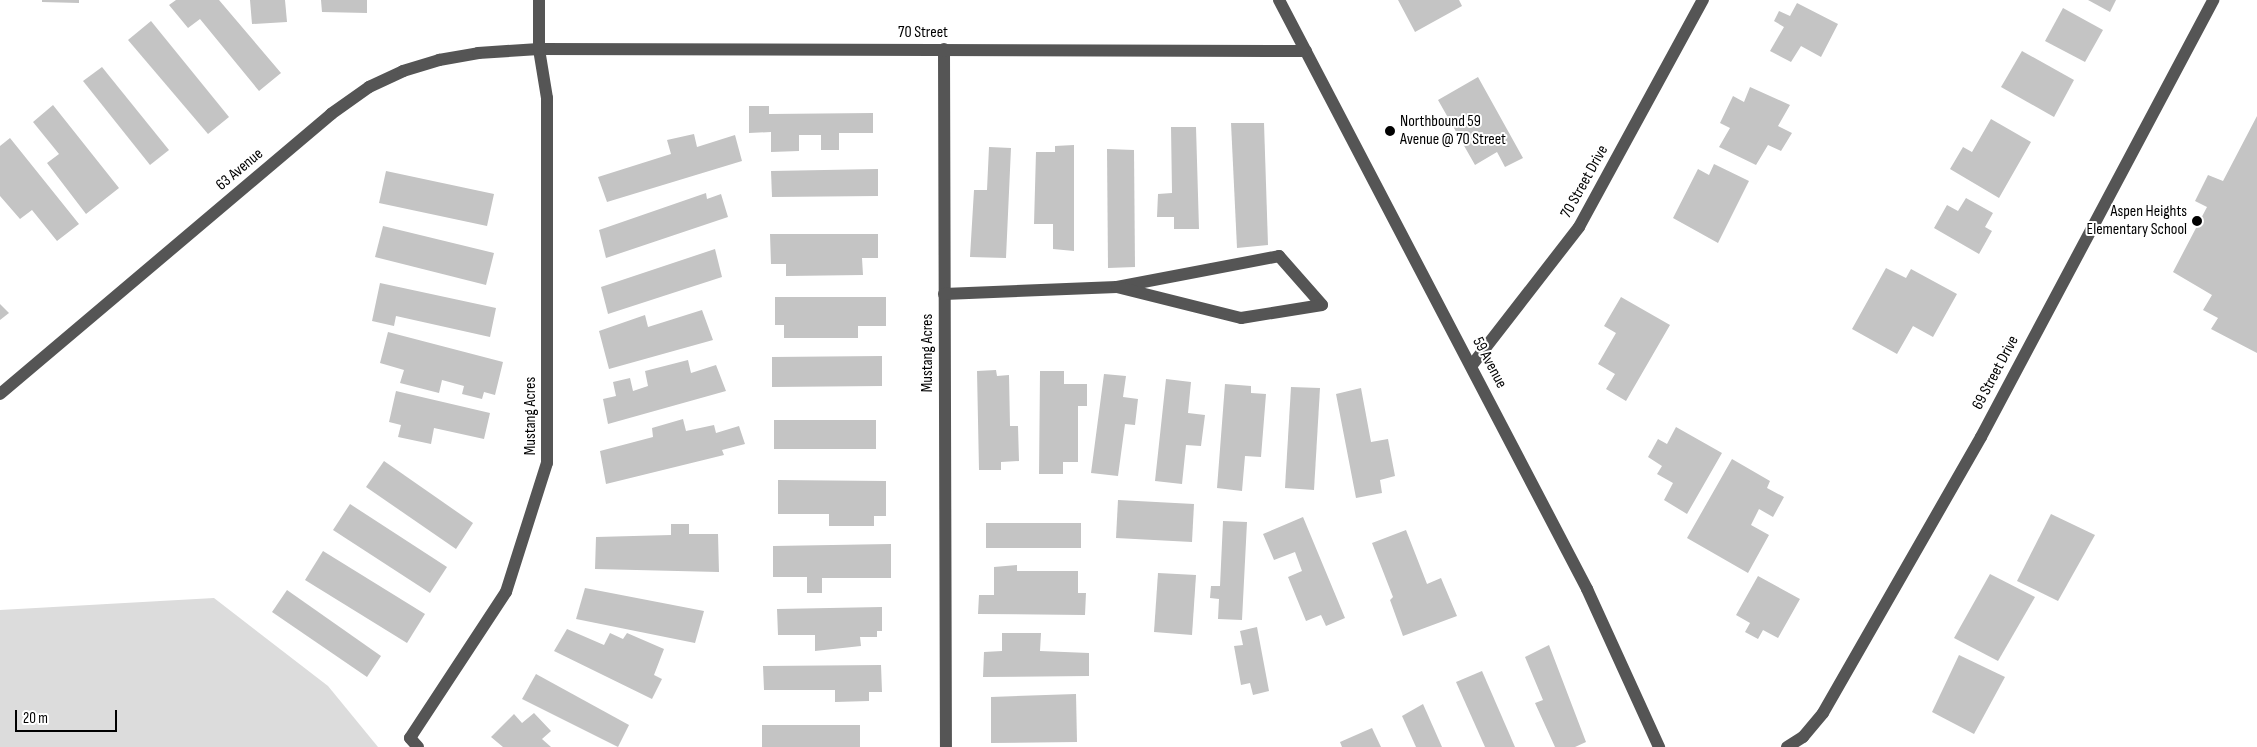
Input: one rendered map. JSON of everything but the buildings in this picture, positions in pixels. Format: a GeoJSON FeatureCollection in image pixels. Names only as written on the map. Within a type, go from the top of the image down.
{"type":"FeatureCollection","features":[{"type":"Feature","properties":{"kind":"street"},"geometry":{"type":"LineString","coordinates":[[538,0],[540,49]]}},
{"type":"Feature","properties":{"kind":"street","name":"59 Avenue"},"geometry":{"type":"LineString","coordinates":[[1279,0],[1472,365],[1587,589],[1659,747]]}},
{"type":"Feature","properties":{"kind":"street","name":"70 Street Drive"},"geometry":{"type":"LineString","coordinates":[[1472,365],[1579,227],[1703,0]]}},
{"type":"Feature","properties":{"kind":"street","name":"69 Street Drive"},"geometry":{"type":"LineString","coordinates":[[1787,747],[1803,737],[1823,714],[1981,437],[2213,0]]}},
{"type":"Feature","properties":{"kind":"street","name":"70 Street"},"geometry":{"type":"LineString","coordinates":[[540,49],[1306,51]]}},
{"type":"Feature","properties":{"kind":"street","name":"63 Avenue"},"geometry":{"type":"LineString","coordinates":[[0,394],[331,114],[369,87],[403,71],[439,60],[478,53],[540,49]]}},
{"type":"Feature","properties":{"kind":"street","name":"Mustang Acres"},"geometry":{"type":"LineString","coordinates":[[418,747],[410,738],[506,592],[547,463],[548,98],[540,49]]}},
{"type":"Feature","properties":{"kind":"street","name":"Mustang Acres"},"geometry":{"type":"LineString","coordinates":[[944,49],[946,747]]}},
{"type":"Feature","properties":{"kind":"street"},"geometry":{"type":"LineString","coordinates":[[944,294],[1117,287],[1279,256],[1322,305],[1241,318],[1117,287]]}},
{"type":"Feature","properties":{"kind":"street"},"geometry":{"type":"LineString","coordinates":[[1794,747],[1803,737]]}},
{"type":"Feature","properties":{"kind":"shaded area"},"geometry":{"type":"Polygon","coordinates":[[[214,598],[328,686],[378,747],[0,747],[0,610],[214,598]]]}},
{"type":"Feature","properties":{"kind":"place","name":"Northbound 59 Avenue @ 70 Street"},"geometry":{"type":"Point","coordinates":[1390,131]}},
{"type":"Feature","properties":{"kind":"place","name":"Aspen Heights Elementary School"},"geometry":{"type":"Point","coordinates":[2197,221]}}]}
